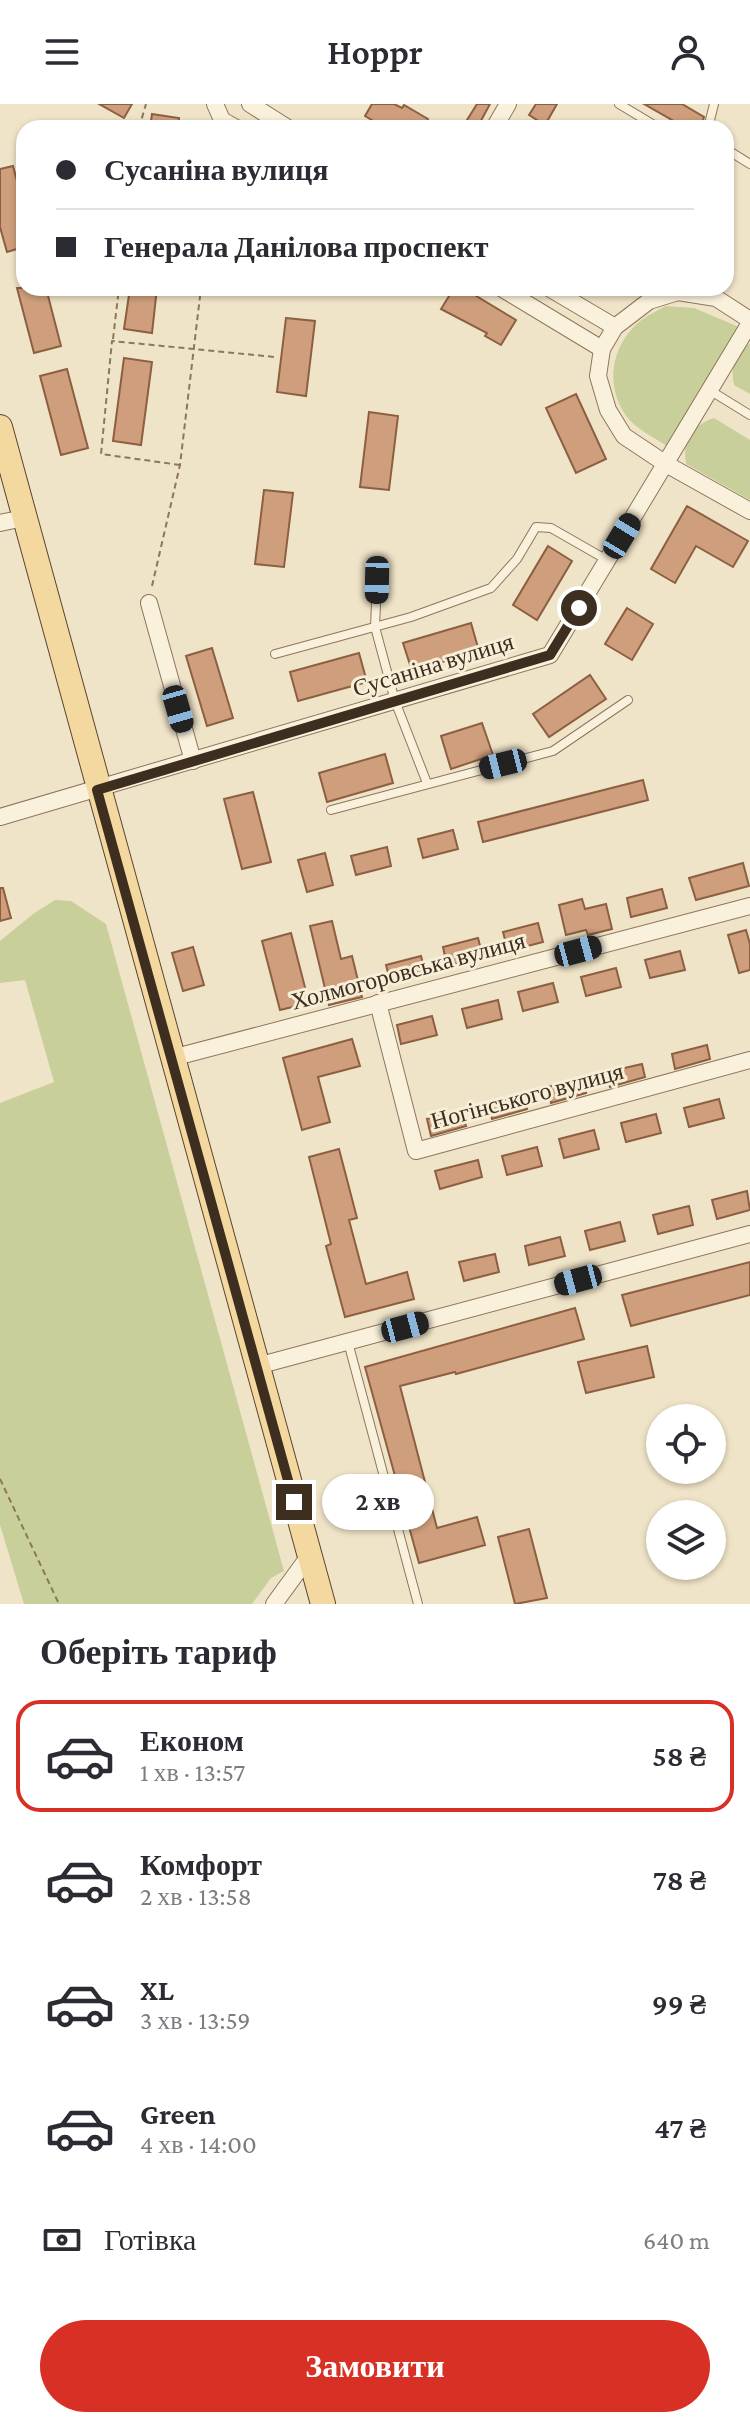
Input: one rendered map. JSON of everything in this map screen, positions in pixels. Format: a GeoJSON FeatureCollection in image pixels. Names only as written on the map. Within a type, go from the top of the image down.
{"type":"FeatureCollection","features":[{"type":"Feature","properties":{"kind":"main road"},"geometry":{"type":"LineString","coordinates":[[0,427],[97,790],[323,1604]]}},
{"type":"Feature","properties":{"kind":"street"},"geometry":{"type":"LineString","coordinates":[[250,104],[275,120]]}},
{"type":"Feature","properties":{"kind":"street"},"geometry":{"type":"LineString","coordinates":[[514,296],[602,349]]}},
{"type":"Feature","properties":{"kind":"street"},"geometry":{"type":"LineString","coordinates":[[563,296],[615,327]]}},
{"type":"Feature","properties":{"kind":"street"},"geometry":{"type":"LineString","coordinates":[[665,296],[649,301],[615,327],[602,349],[598,376],[608,410],[624,436],[666,464],[750,511]]}},
{"type":"Feature","properties":{"kind":"street"},"geometry":{"type":"LineString","coordinates":[[703,296],[716,298],[750,322]]}},
{"type":"Feature","properties":{"kind":"street","name":"Сусаніна вулиця"},"geometry":{"type":"LineString","coordinates":[[0,817],[550,655],[750,322]]}},
{"type":"Feature","properties":{"kind":"street"},"geometry":{"type":"LineString","coordinates":[[0,523],[24,518]]}},
{"type":"Feature","properties":{"kind":"street"},"geometry":{"type":"LineString","coordinates":[[149,603],[193,761]]}},
{"type":"Feature","properties":{"kind":"street","name":"Холмогоровська вулиця"},"geometry":{"type":"LineString","coordinates":[[172,1058],[750,906]]}},
{"type":"Feature","properties":{"kind":"street","name":"Ногінського вулиця"},"geometry":{"type":"LineString","coordinates":[[378,1003],[416,1151],[750,1060]]}},
{"type":"Feature","properties":{"kind":"street"},"geometry":{"type":"LineString","coordinates":[[257,1366],[750,1234]]}},
{"type":"Feature","properties":{"kind":"street"},"geometry":{"type":"LineString","coordinates":[[274,1604],[309,1556]]}},
{"type":"Feature","properties":{"kind":"lane"},"geometry":{"type":"LineString","coordinates":[[619,104],[646,120]]}},
{"type":"Feature","properties":{"kind":"lane"},"geometry":{"type":"LineString","coordinates":[[711,391],[750,415]]}},
{"type":"Feature","properties":{"kind":"lane"},"geometry":{"type":"LineString","coordinates":[[275,654],[411,617],[491,588],[517,559],[536,527],[551,528],[607,561]]}},
{"type":"Feature","properties":{"kind":"lane"},"geometry":{"type":"LineString","coordinates":[[377,580],[375,627],[395,701],[427,783]]}},
{"type":"Feature","properties":{"kind":"lane"},"geometry":{"type":"LineString","coordinates":[[331,810],[553,751],[628,700]]}},
{"type":"Feature","properties":{"kind":"lane"},"geometry":{"type":"LineString","coordinates":[[348,1342],[418,1604]]}},
{"type":"Feature","properties":{"kind":"path"},"geometry":{"type":"LineString","coordinates":[[118,296],[101,454],[180,465]]}},
{"type":"Feature","properties":{"kind":"path"},"geometry":{"type":"LineString","coordinates":[[149,603],[180,465],[200,296]]}},
{"type":"Feature","properties":{"kind":"path"},"geometry":{"type":"LineString","coordinates":[[112,341],[275,357]]}},
{"type":"Feature","properties":{"kind":"path"},"geometry":{"type":"LineString","coordinates":[[0,1479],[59,1604]]}},
{"type":"Feature","properties":{"kind":"green space"},"geometry":{"type":"Polygon","coordinates":[[[665,306],[694,308],[739,327],[667,446],[627,417],[613,380],[617,355],[629,332],[665,306]]]}},
{"type":"Feature","properties":{"kind":"green space"},"geometry":{"type":"Polygon","coordinates":[[[750,343],[750,394],[734,385],[733,367],[737,357],[750,343]]]}},
{"type":"Feature","properties":{"kind":"green space"},"geometry":{"type":"Polygon","coordinates":[[[714,418],[750,440],[750,500],[686,464],[685,448],[690,435],[699,425],[714,418]]]}},
{"type":"Feature","properties":{"kind":"green space"},"geometry":{"type":"Polygon","coordinates":[[[55,900],[71,901],[106,924],[284,1571],[271,1578],[252,1604],[24,1604],[0,1525],[0,1103],[54,1082],[25,980],[0,983],[0,941],[55,900]]]}},
{"type":"Feature","properties":{"kind":"building"},"geometry":{"type":"Polygon","coordinates":[[[99,104],[132,104],[124,118],[99,104]]]}},
{"type":"Feature","properties":{"kind":"building"},"geometry":{"type":"Polygon","coordinates":[[[372,104],[394,104],[402,108],[404,105],[428,119],[372,120],[365,116],[372,104]]]}},
{"type":"Feature","properties":{"kind":"building"},"geometry":{"type":"Polygon","coordinates":[[[477,104],[490,104],[481,120],[467,120],[477,104]]]}},
{"type":"Feature","properties":{"kind":"building"},"geometry":{"type":"Polygon","coordinates":[[[536,104],[557,104],[548,120],[537,120],[529,115],[536,104]]]}},
{"type":"Feature","properties":{"kind":"building"},"geometry":{"type":"Polygon","coordinates":[[[644,104],[682,104],[704,117],[703,120],[672,120],[644,104]]]}},
{"type":"Feature","properties":{"kind":"building"},"geometry":{"type":"Polygon","coordinates":[[[152,114],[179,118],[179,120],[151,120],[152,114]]]}},
{"type":"Feature","properties":{"kind":"building"},"geometry":{"type":"Polygon","coordinates":[[[13,166],[16,177],[16,249],[7,252],[0,227],[0,169],[13,166]]]}},
{"type":"Feature","properties":{"kind":"building"},"geometry":{"type":"Polygon","coordinates":[[[19,296],[48,296],[61,346],[34,353],[19,296]]]}},
{"type":"Feature","properties":{"kind":"building"},"geometry":{"type":"Polygon","coordinates":[[[129,296],[156,296],[152,333],[124,329],[129,296]]]}},
{"type":"Feature","properties":{"kind":"building"},"geometry":{"type":"Polygon","coordinates":[[[449,296],[476,296],[516,320],[501,345],[485,336],[487,333],[441,309],[449,296]]]}},
{"type":"Feature","properties":{"kind":"building"},"geometry":{"type":"Polygon","coordinates":[[[286,318],[315,321],[306,396],[277,392],[286,318]]]}},
{"type":"Feature","properties":{"kind":"building"},"geometry":{"type":"Polygon","coordinates":[[[124,358],[152,362],[141,445],[113,441],[124,358]]]}},
{"type":"Feature","properties":{"kind":"building"},"geometry":{"type":"Polygon","coordinates":[[[67,369],[88,448],[61,455],[40,376],[67,369]]]}},
{"type":"Feature","properties":{"kind":"building"},"geometry":{"type":"Polygon","coordinates":[[[576,394],[606,459],[576,473],[546,408],[576,394]]]}},
{"type":"Feature","properties":{"kind":"building"},"geometry":{"type":"Polygon","coordinates":[[[369,412],[398,416],[389,490],[360,487],[369,412]]]}},
{"type":"Feature","properties":{"kind":"building"},"geometry":{"type":"Polygon","coordinates":[[[264,490],[293,493],[284,567],[255,564],[264,490]]]}},
{"type":"Feature","properties":{"kind":"building"},"geometry":{"type":"Polygon","coordinates":[[[687,506],[748,541],[733,567],[696,546],[675,583],[651,569],[687,506]]]}},
{"type":"Feature","properties":{"kind":"building"},"geometry":{"type":"Polygon","coordinates":[[[548,546],[572,561],[537,620],[513,605],[548,546]]]}},
{"type":"Feature","properties":{"kind":"building"},"geometry":{"type":"Polygon","coordinates":[[[627,608],[653,624],[632,660],[605,644],[627,608]]]}},
{"type":"Feature","properties":{"kind":"building"},"geometry":{"type":"Polygon","coordinates":[[[471,623],[479,651],[412,671],[403,643],[471,623]]]}},
{"type":"Feature","properties":{"kind":"building"},"geometry":{"type":"Polygon","coordinates":[[[212,648],[233,718],[207,726],[186,656],[212,648]]]}},
{"type":"Feature","properties":{"kind":"building"},"geometry":{"type":"Polygon","coordinates":[[[359,653],[367,682],[298,701],[290,672],[359,653]]]}},
{"type":"Feature","properties":{"kind":"building"},"geometry":{"type":"Polygon","coordinates":[[[590,675],[606,699],[549,737],[533,714],[590,675]]]}},
{"type":"Feature","properties":{"kind":"building"},"geometry":{"type":"Polygon","coordinates":[[[482,723],[493,755],[451,769],[441,736],[482,723]]]}},
{"type":"Feature","properties":{"kind":"building"},"geometry":{"type":"Polygon","coordinates":[[[385,754],[393,783],[327,802],[319,773],[385,754]]]}},
{"type":"Feature","properties":{"kind":"building"},"geometry":{"type":"Polygon","coordinates":[[[643,780],[648,800],[483,842],[478,822],[643,780]]]}},
{"type":"Feature","properties":{"kind":"building"},"geometry":{"type":"Polygon","coordinates":[[[253,792],[271,862],[242,869],[224,799],[253,792]]]}},
{"type":"Feature","properties":{"kind":"building"},"geometry":{"type":"Polygon","coordinates":[[[453,830],[458,849],[423,858],[418,839],[453,830]]]}},
{"type":"Feature","properties":{"kind":"building"},"geometry":{"type":"Polygon","coordinates":[[[387,847],[391,866],[356,875],[351,856],[387,847]]]}},
{"type":"Feature","properties":{"kind":"building"},"geometry":{"type":"Polygon","coordinates":[[[325,853],[333,885],[307,892],[298,860],[325,853]]]}},
{"type":"Feature","properties":{"kind":"building"},"geometry":{"type":"Polygon","coordinates":[[[743,863],[749,886],[696,900],[689,878],[743,863]]]}},
{"type":"Feature","properties":{"kind":"building"},"geometry":{"type":"Polygon","coordinates":[[[0,888],[3,888],[11,918],[0,921],[0,888]]]}},
{"type":"Feature","properties":{"kind":"building"},"geometry":{"type":"Polygon","coordinates":[[[662,889],[667,908],[631,917],[627,898],[662,889]]]}},
{"type":"Feature","properties":{"kind":"building"},"geometry":{"type":"Polygon","coordinates":[[[582,899],[585,909],[606,904],[612,929],[588,935],[586,930],[566,935],[559,905],[582,899]]]}},
{"type":"Feature","properties":{"kind":"building"},"geometry":{"type":"Polygon","coordinates":[[[332,921],[341,959],[352,956],[362,997],[329,1005],[310,926],[332,921]]]}},
{"type":"Feature","properties":{"kind":"building"},"geometry":{"type":"Polygon","coordinates":[[[538,923],[543,942],[508,951],[503,932],[538,923]]]}},
{"type":"Feature","properties":{"kind":"building"},"geometry":{"type":"Polygon","coordinates":[[[746,930],[750,944],[750,970],[739,973],[728,935],[746,930]]]}},
{"type":"Feature","properties":{"kind":"building"},"geometry":{"type":"Polygon","coordinates":[[[291,933],[309,1003],[280,1010],[262,941],[291,933]]]}},
{"type":"Feature","properties":{"kind":"building"},"geometry":{"type":"Polygon","coordinates":[[[478,938],[483,957],[447,966],[443,947],[478,938]]]}},
{"type":"Feature","properties":{"kind":"building"},"geometry":{"type":"Polygon","coordinates":[[[193,947],[204,985],[183,991],[172,953],[193,947]]]}},
{"type":"Feature","properties":{"kind":"building"},"geometry":{"type":"Polygon","coordinates":[[[680,951],[685,970],[650,978],[645,960],[680,951]]]}},
{"type":"Feature","properties":{"kind":"building"},"geometry":{"type":"Polygon","coordinates":[[[421,956],[426,975],[391,984],[386,965],[421,956]]]}},
{"type":"Feature","properties":{"kind":"building"},"geometry":{"type":"Polygon","coordinates":[[[616,968],[621,987],[586,996],[581,977],[616,968]]]}},
{"type":"Feature","properties":{"kind":"building"},"geometry":{"type":"Polygon","coordinates":[[[553,983],[558,1002],[523,1011],[518,992],[553,983]]]}},
{"type":"Feature","properties":{"kind":"building"},"geometry":{"type":"Polygon","coordinates":[[[498,1000],[502,1019],[467,1028],[462,1009],[498,1000]]]}},
{"type":"Feature","properties":{"kind":"building"},"geometry":{"type":"Polygon","coordinates":[[[432,1016],[437,1035],[401,1044],[397,1025],[432,1016]]]}},
{"type":"Feature","properties":{"kind":"building"},"geometry":{"type":"Polygon","coordinates":[[[352,1039],[360,1066],[318,1077],[330,1122],[302,1130],[283,1058],[352,1039]]]}},
{"type":"Feature","properties":{"kind":"building"},"geometry":{"type":"Polygon","coordinates":[[[707,1045],[710,1059],[675,1069],[672,1054],[707,1045]]]}},
{"type":"Feature","properties":{"kind":"building"},"geometry":{"type":"Polygon","coordinates":[[[642,1064],[645,1077],[610,1087],[607,1072],[642,1064]]]}},
{"type":"Feature","properties":{"kind":"building"},"geometry":{"type":"Polygon","coordinates":[[[582,1079],[586,1093],[551,1103],[547,1087],[582,1079]]]}},
{"type":"Feature","properties":{"kind":"building"},"geometry":{"type":"Polygon","coordinates":[[[523,1096],[527,1109],[492,1119],[488,1104],[523,1096]]]}},
{"type":"Feature","properties":{"kind":"building"},"geometry":{"type":"Polygon","coordinates":[[[719,1099],[724,1118],[689,1127],[684,1108],[719,1099]]]}},
{"type":"Feature","properties":{"kind":"building"},"geometry":{"type":"Polygon","coordinates":[[[462,1110],[466,1126],[431,1136],[427,1119],[462,1110]]]}},
{"type":"Feature","properties":{"kind":"building"},"geometry":{"type":"Polygon","coordinates":[[[656,1114],[661,1133],[626,1142],[621,1123],[656,1114]]]}},
{"type":"Feature","properties":{"kind":"building"},"geometry":{"type":"Polygon","coordinates":[[[594,1130],[599,1149],[564,1158],[559,1139],[594,1130]]]}},
{"type":"Feature","properties":{"kind":"building"},"geometry":{"type":"Polygon","coordinates":[[[537,1147],[542,1166],[507,1175],[502,1156],[537,1147]]]}},
{"type":"Feature","properties":{"kind":"building"},"geometry":{"type":"Polygon","coordinates":[[[339,1149],[357,1218],[349,1220],[366,1284],[407,1272],[414,1299],[345,1317],[326,1246],[331,1244],[309,1157],[339,1149]]]}},
{"type":"Feature","properties":{"kind":"building"},"geometry":{"type":"Polygon","coordinates":[[[478,1160],[482,1177],[440,1189],[435,1171],[478,1160]]]}},
{"type":"Feature","properties":{"kind":"building"},"geometry":{"type":"Polygon","coordinates":[[[747,1191],[750,1210],[717,1219],[712,1200],[747,1191]]]}},
{"type":"Feature","properties":{"kind":"building"},"geometry":{"type":"Polygon","coordinates":[[[689,1206],[693,1225],[658,1234],[653,1215],[689,1206]]]}},
{"type":"Feature","properties":{"kind":"building"},"geometry":{"type":"Polygon","coordinates":[[[620,1222],[625,1241],[590,1250],[585,1231],[620,1222]]]}},
{"type":"Feature","properties":{"kind":"building"},"geometry":{"type":"Polygon","coordinates":[[[560,1237],[565,1256],[529,1265],[525,1246],[560,1237]]]}},
{"type":"Feature","properties":{"kind":"building"},"geometry":{"type":"Polygon","coordinates":[[[495,1254],[499,1272],[464,1281],[459,1262],[495,1254]]]}},
{"type":"Feature","properties":{"kind":"building"},"geometry":{"type":"Polygon","coordinates":[[[750,1262],[750,1295],[631,1326],[622,1295],[750,1262]]]}},
{"type":"Feature","properties":{"kind":"building"},"geometry":{"type":"Polygon","coordinates":[[[575,1308],[584,1339],[400,1386],[437,1528],[477,1517],[485,1545],[419,1563],[365,1367],[575,1308]]]}},
{"type":"Feature","properties":{"kind":"building"},"geometry":{"type":"Polygon","coordinates":[[[647,1346],[654,1377],[586,1393],[578,1362],[647,1346]]]}},
{"type":"Feature","properties":{"kind":"building"},"geometry":{"type":"Polygon","coordinates":[[[529,1529],[547,1598],[515,1604],[498,1537],[529,1529]]]}},
{"type":"Feature","properties":{"kind":"route"},"geometry":{"type":"LineString","coordinates":[[294,1502],[97,790],[550,655],[579,608]]}}]}
